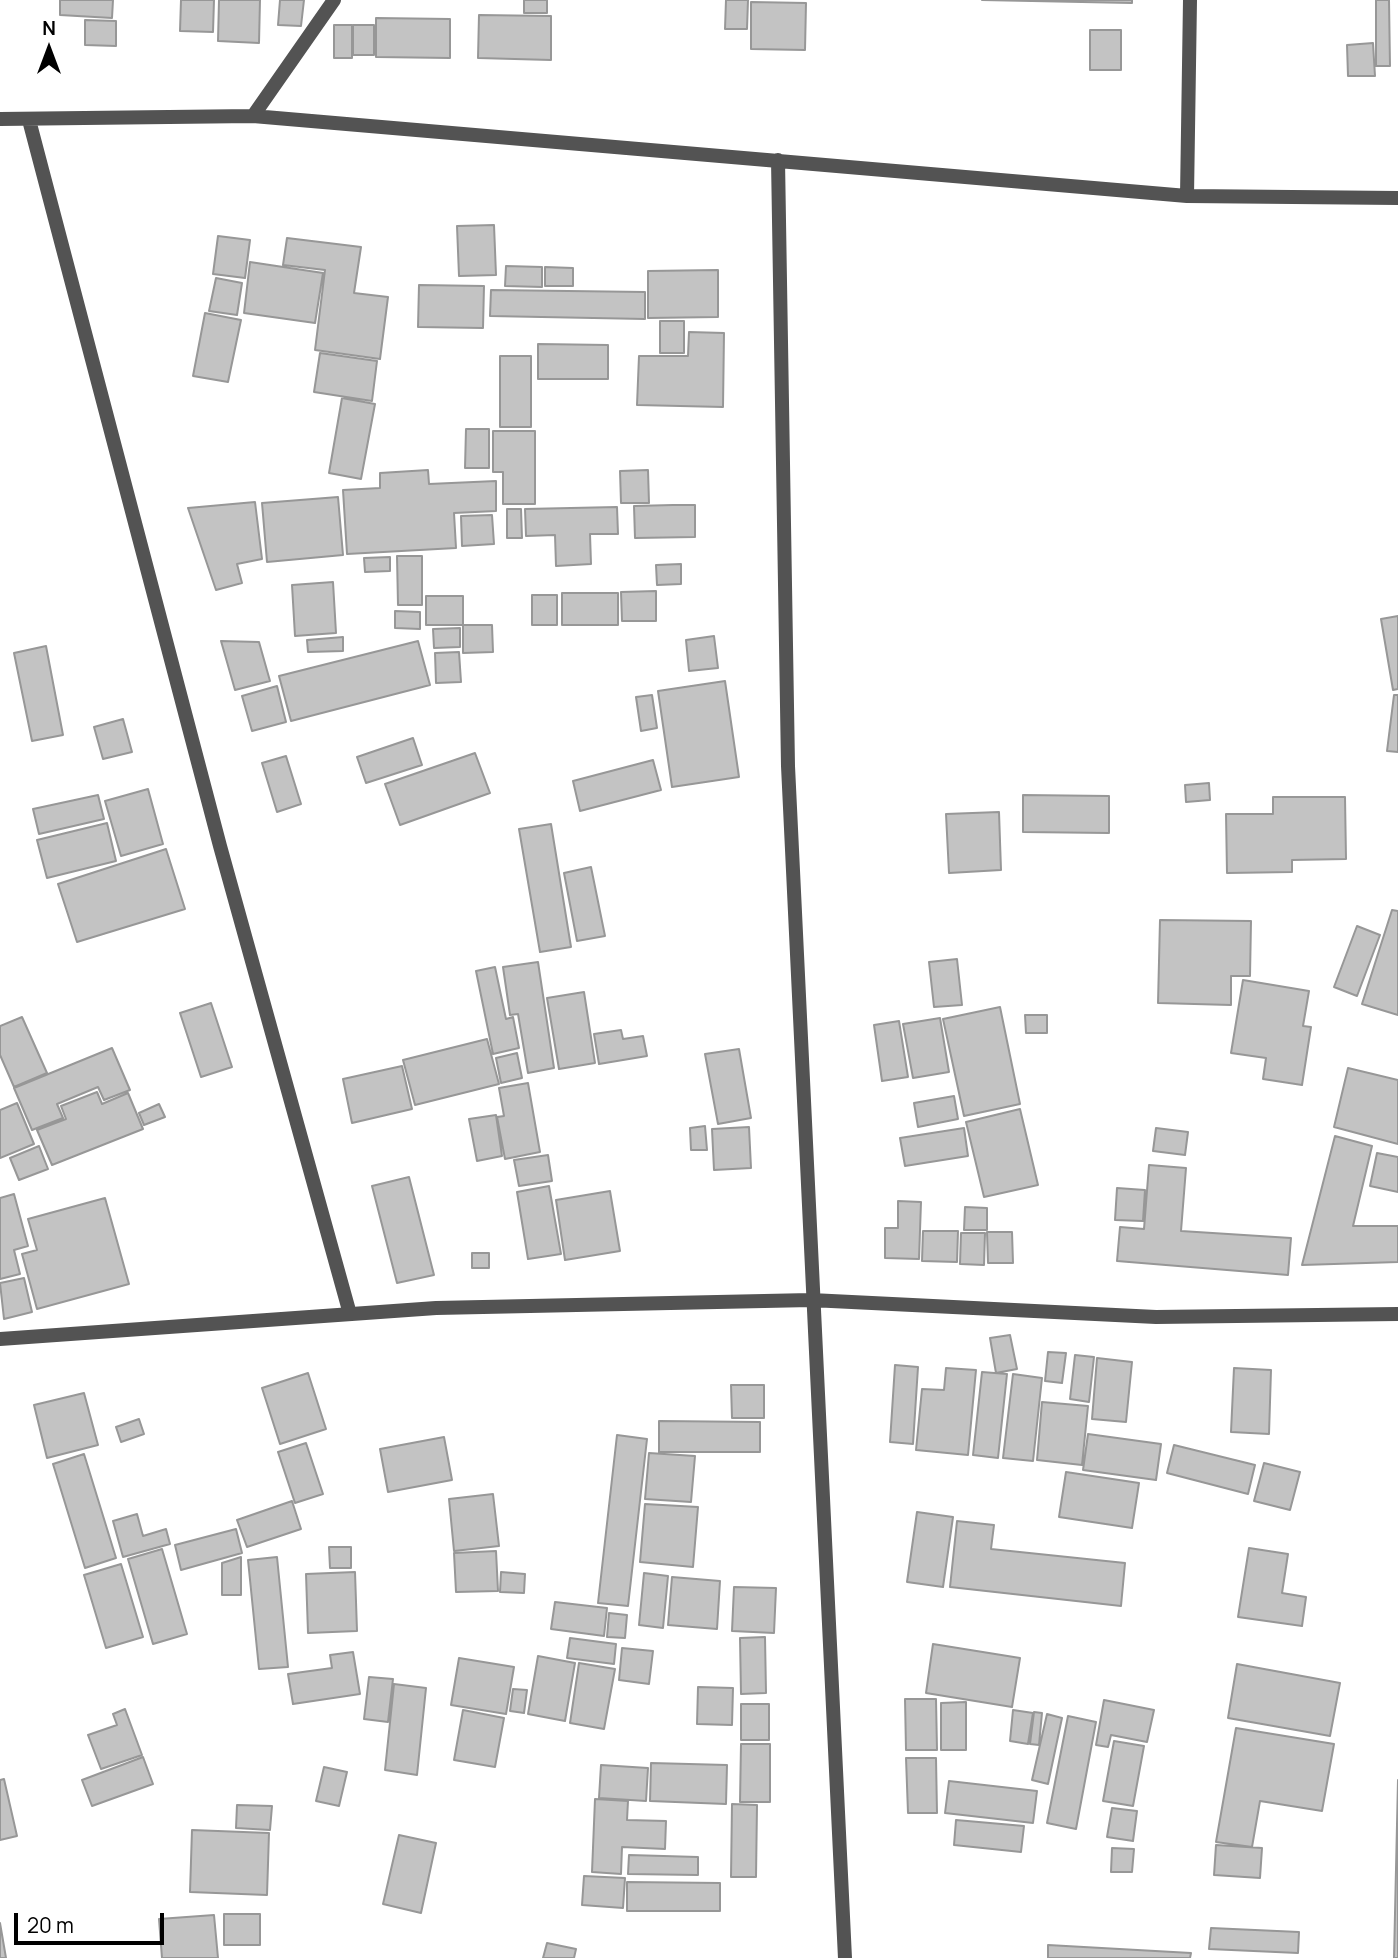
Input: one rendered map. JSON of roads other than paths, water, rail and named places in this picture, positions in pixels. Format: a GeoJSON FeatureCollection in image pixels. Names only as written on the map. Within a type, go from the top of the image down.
{"type":"FeatureCollection","features":[{"type":"Feature","properties":{"kind":"street"},"geometry":{"type":"LineString","coordinates":[[253,116],[334,0]]}},
{"type":"Feature","properties":{"kind":"street"},"geometry":{"type":"LineString","coordinates":[[1187,196],[1190,0]]}},
{"type":"Feature","properties":{"kind":"street"},"geometry":{"type":"LineString","coordinates":[[0,119],[253,116],[1187,196],[1398,198]]}},
{"type":"Feature","properties":{"kind":"street"},"geometry":{"type":"LineString","coordinates":[[29,120],[220,846],[350,1314]]}},
{"type":"Feature","properties":{"kind":"street"},"geometry":{"type":"LineString","coordinates":[[778,160],[788,766],[811,1300],[845,1958]]}},
{"type":"Feature","properties":{"kind":"street"},"geometry":{"type":"LineString","coordinates":[[0,1339],[436,1308],[811,1300],[1156,1317],[1398,1314]]}}]}
